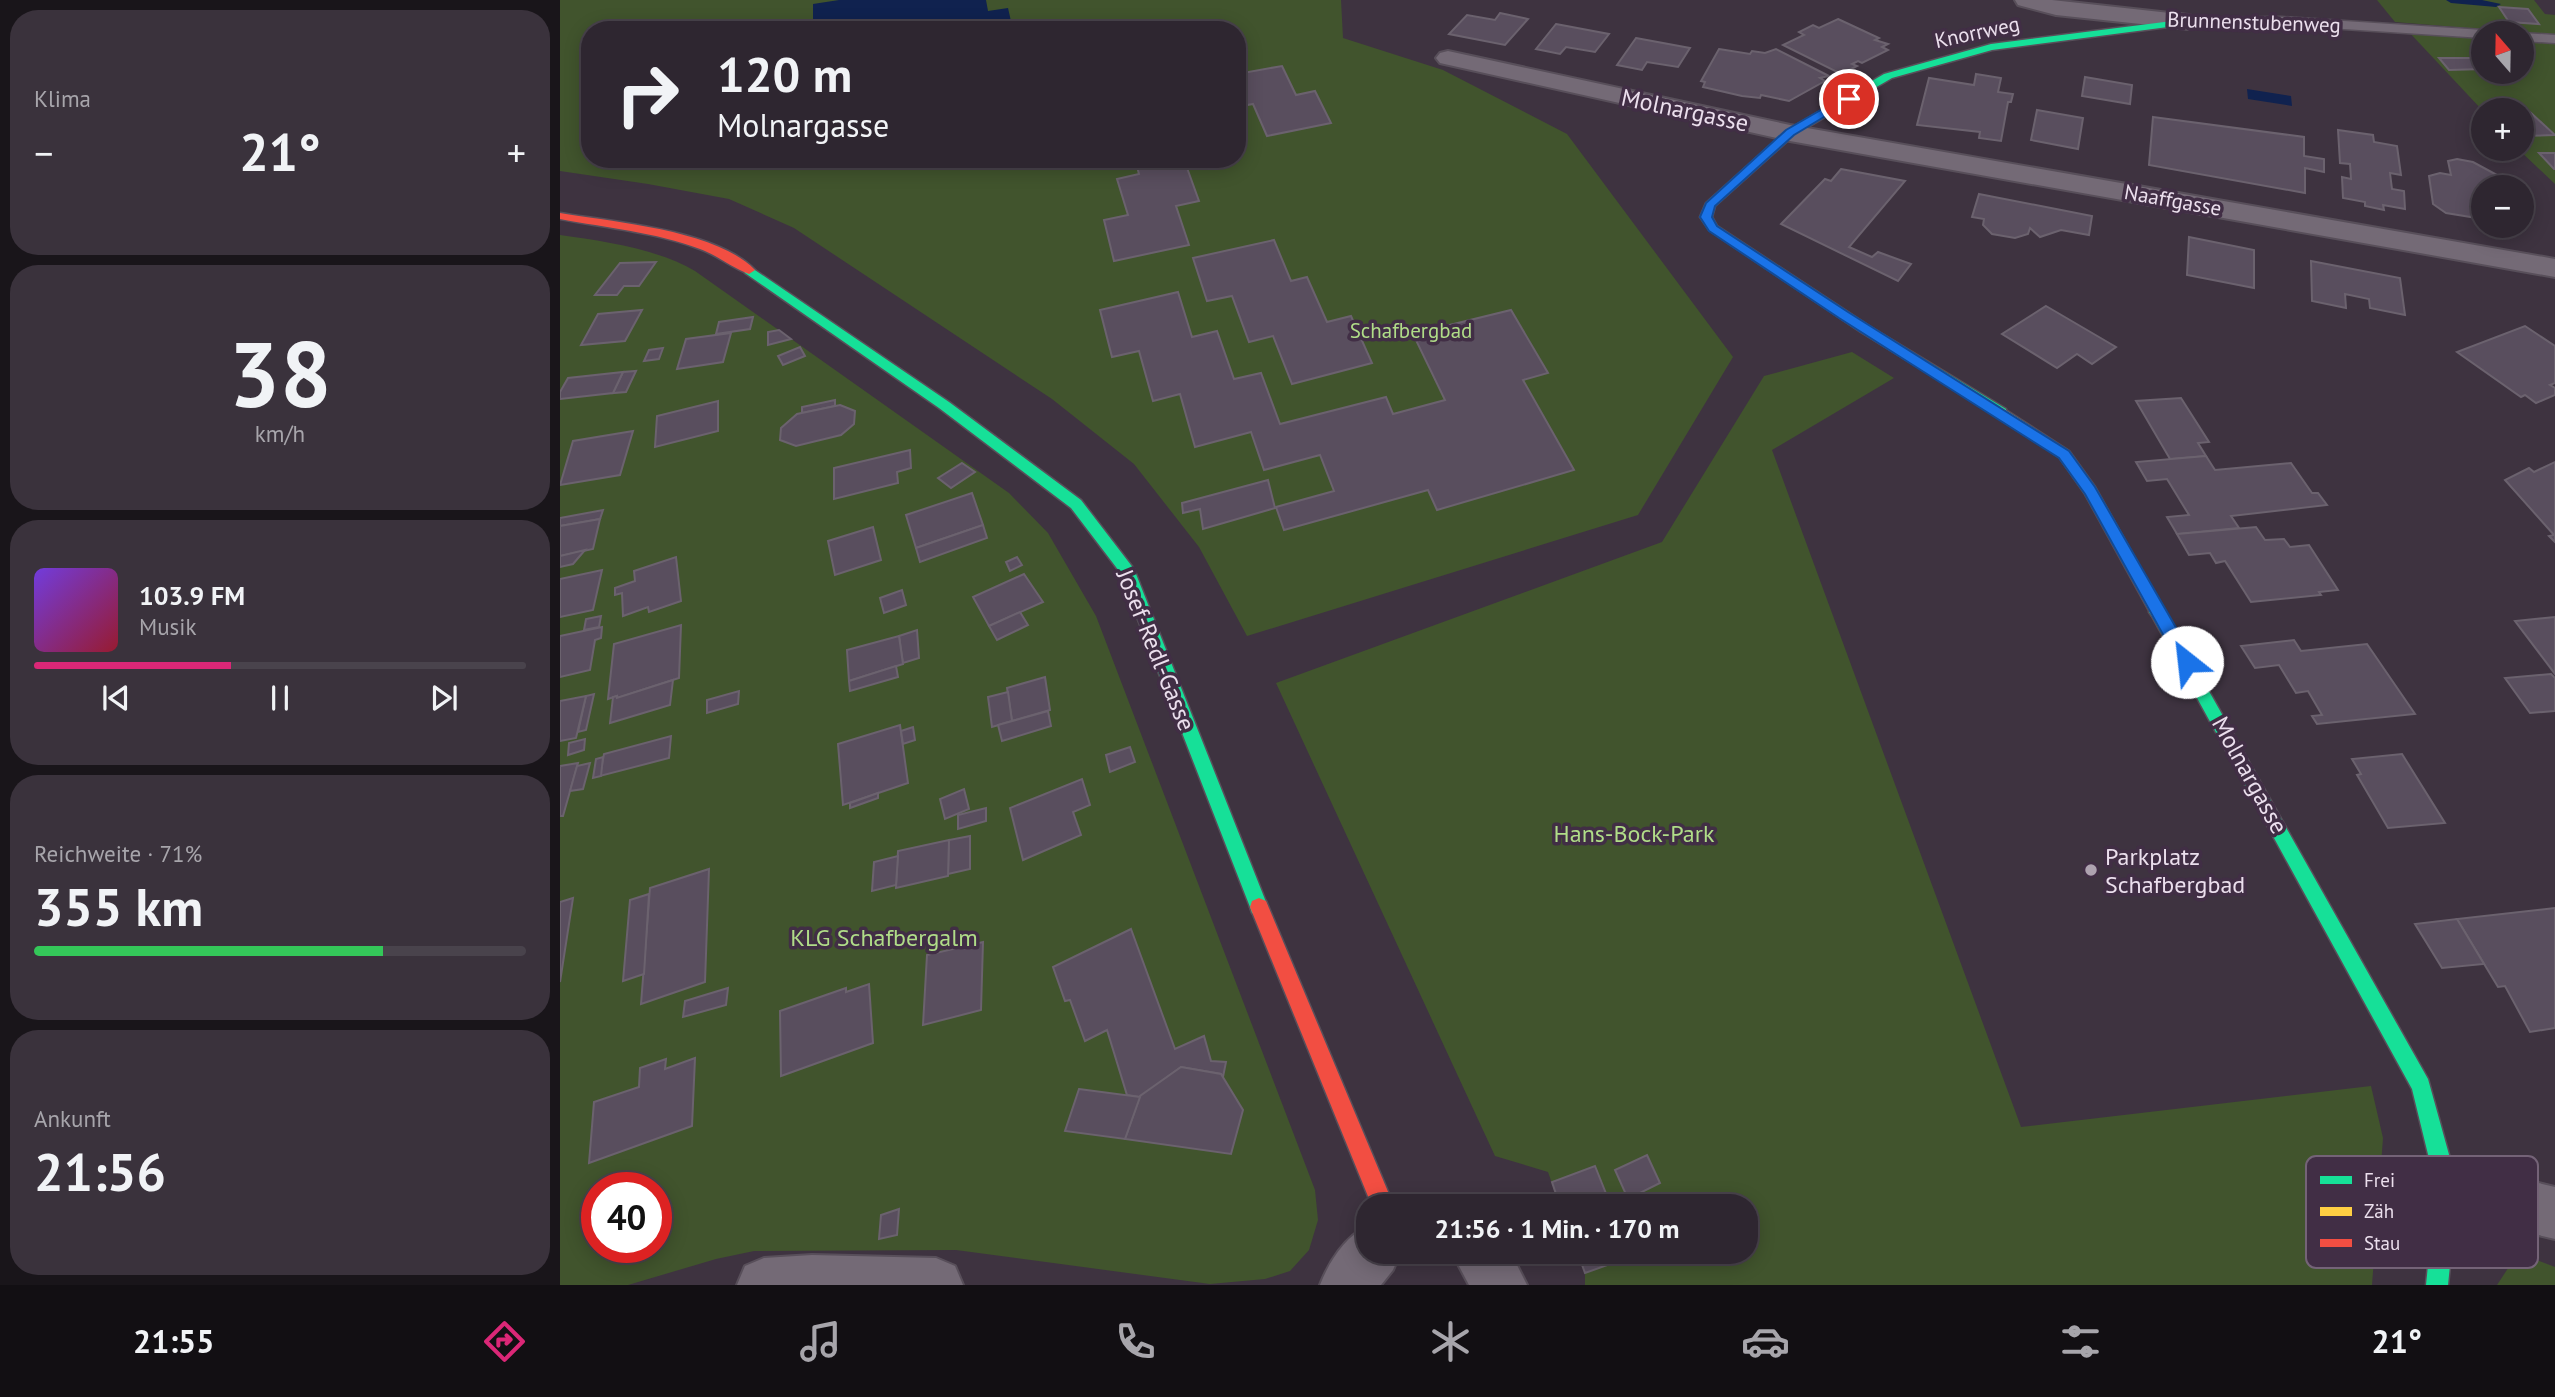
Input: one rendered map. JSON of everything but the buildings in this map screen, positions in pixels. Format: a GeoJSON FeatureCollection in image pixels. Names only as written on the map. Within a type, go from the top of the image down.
{"type":"FeatureCollection","features":[{"type":"Feature","properties":{"kind":"street","name":"Brunnenstubenweg"},"geometry":{"type":"LineString","coordinates":[[2026,0],[2056,8],[2188,22]]}},
{"type":"Feature","properties":{"kind":"street","name":"Knorrweg"},"geometry":{"type":"LineString","coordinates":[[1790,133],[1888,76],[1991,47],[2188,22]]}},
{"type":"Feature","properties":{"kind":"street","name":"Molnargasse"},"geometry":{"type":"LineString","coordinates":[[1448,58],[1790,133]]}},
{"type":"Feature","properties":{"kind":"street","name":"Molnargasse"},"geometry":{"type":"LineString","coordinates":[[1790,133],[1710,205],[1706,217],[1713,228],[1844,315],[2064,454],[2090,491],[2128,557],[2421,1086],[2439,1156]]}},
{"type":"Feature","properties":{"kind":"street","name":"Naaffgasse"},"geometry":{"type":"LineString","coordinates":[[1790,133],[2555,268]]}},
{"type":"Feature","properties":{"kind":"street","name":"Josef-Redl-Gasse"},"geometry":{"type":"LineString","coordinates":[[560,216],[688,240],[734,259],[786,298],[944,405],[1076,503],[1126,569],[1241,863],[1377,1194]]}},
{"type":"Feature","properties":{"kind":"street"},"geometry":{"type":"LineString","coordinates":[[2538,1209],[2555,1213]]}},
{"type":"Feature","properties":{"kind":"street"},"geometry":{"type":"LineString","coordinates":[[1347,1285],[1364,1264]]}},
{"type":"Feature","properties":{"kind":"street"},"geometry":{"type":"LineString","coordinates":[[1486,1264],[1500,1285]]}},
{"type":"Feature","properties":{"kind":"street"},"geometry":{"type":"LineString","coordinates":[[764,1285],[849,1282],[936,1285]]}},
{"type":"Feature","properties":{"kind":"lane","name":"Brunnenstubenweg"},"geometry":{"type":"LineString","coordinates":[[2188,22],[2281,21],[2471,33]]}},
{"type":"Feature","properties":{"kind":"lane"},"geometry":{"type":"LineString","coordinates":[[2534,38],[2555,39]]}},
{"type":"Feature","properties":{"kind":"green space","name":"Schafbergbad"},"geometry":{"type":"Polygon","coordinates":[[[560,0],[1341,0],[1343,38],[1443,70],[1567,134],[1733,357],[1638,515],[1247,636],[1199,547],[1134,464],[1052,399],[794,228],[729,199],[560,171],[560,0]]]}},
{"type":"Feature","properties":{"kind":"green space"},"geometry":{"type":"Polygon","coordinates":[[[2377,0],[2534,0],[2545,14],[2555,15],[2555,35],[2534,33],[2534,21],[2471,21],[2471,28],[2395,22],[2377,0]]]}},
{"type":"Feature","properties":{"kind":"green space"},"geometry":{"type":"Polygon","coordinates":[[[2407,30],[2471,35],[2471,84],[2534,84],[2534,40],[2555,42],[2555,184],[2531,161],[2534,161],[2534,98],[2471,98],[2407,30]]]}},
{"type":"Feature","properties":{"kind":"green space","name":"KLG Schafbergalm"},"geometry":{"type":"Polygon","coordinates":[[[560,235],[612,243],[647,252],[695,271],[1009,493],[1048,533],[1096,616],[1315,1190],[1318,1220],[1309,1250],[1290,1271],[1265,1279],[1210,1284],[956,1250],[754,1251],[716,1259],[628,1285],[560,1285],[560,235]]]}},
{"type":"Feature","properties":{"kind":"green space","name":"Hans-Bock-Park"},"geometry":{"type":"Polygon","coordinates":[[[1852,352],[1894,378],[1772,450],[2021,1127],[2371,1086],[2383,1138],[2382,1156],[2306,1156],[2306,1268],[2373,1268],[2372,1285],[1585,1285],[1582,1264],[1758,1264],[1758,1194],[1556,1194],[1548,1172],[1495,1156],[1276,683],[1662,542],[1764,376],[1852,352]]]}},
{"type":"Feature","properties":{"kind":"green space"},"geometry":{"type":"Polygon","coordinates":[[[2538,1261],[2555,1267],[2555,1285],[2497,1285],[2508,1268],[2538,1268],[2538,1261]]]}},
{"type":"Feature","properties":{"kind":"water"},"geometry":{"type":"Polygon","coordinates":[[[839,0],[986,0],[988,11],[1008,8],[1011,21],[813,21],[813,4],[839,0]]]}},
{"type":"Feature","properties":{"kind":"water"},"geometry":{"type":"Polygon","coordinates":[[[2247,89],[2291,96],[2292,106],[2248,99],[2247,89]]]}},
{"type":"Feature","properties":{"kind":"waterway"},"geometry":{"type":"LineString","coordinates":[[2451,0],[2496,4]]}},
{"type":"Feature","properties":{"kind":"traffic: fast"},"geometry":{"type":"LineString","coordinates":[[2001,412],[1865,329],[1713,228],[1706,217],[1710,205],[1790,133],[1888,76],[1991,47],[2188,22]]}},
{"type":"Feature","properties":{"kind":"traffic: fast"},"geometry":{"type":"LineString","coordinates":[[749,270],[944,405],[1076,504],[1126,569],[1259,907]]}},
{"type":"Feature","properties":{"kind":"traffic: fast"},"geometry":{"type":"LineString","coordinates":[[2157,612],[2421,1086],[2439,1156]]}},
{"type":"Feature","properties":{"kind":"traffic: fast"},"geometry":{"type":"LineString","coordinates":[[2437,1285],[2439,1268]]}},
{"type":"Feature","properties":{"kind":"traffic: slow"},"geometry":{"type":"LineString","coordinates":[[2001,412],[2064,454],[2090,491],[2157,612]]}},
{"type":"Feature","properties":{"kind":"traffic: jam"},"geometry":{"type":"LineString","coordinates":[[560,216],[683,239],[729,257],[749,270]]}},
{"type":"Feature","properties":{"kind":"traffic: jam"},"geometry":{"type":"LineString","coordinates":[[1259,907],[1378,1194]]}},
{"type":"Feature","properties":{"kind":"place","name":"Parkplatz Schafbergbad"},"geometry":{"type":"Point","coordinates":[2091,870]}},
{"type":"Feature","properties":{"kind":"route"},"geometry":{"type":"LineString","coordinates":[[1849,99],[1790,133],[1710,205],[1706,217],[1713,228],[1844,315],[2064,454],[2090,491],[2187,662]]}}]}
